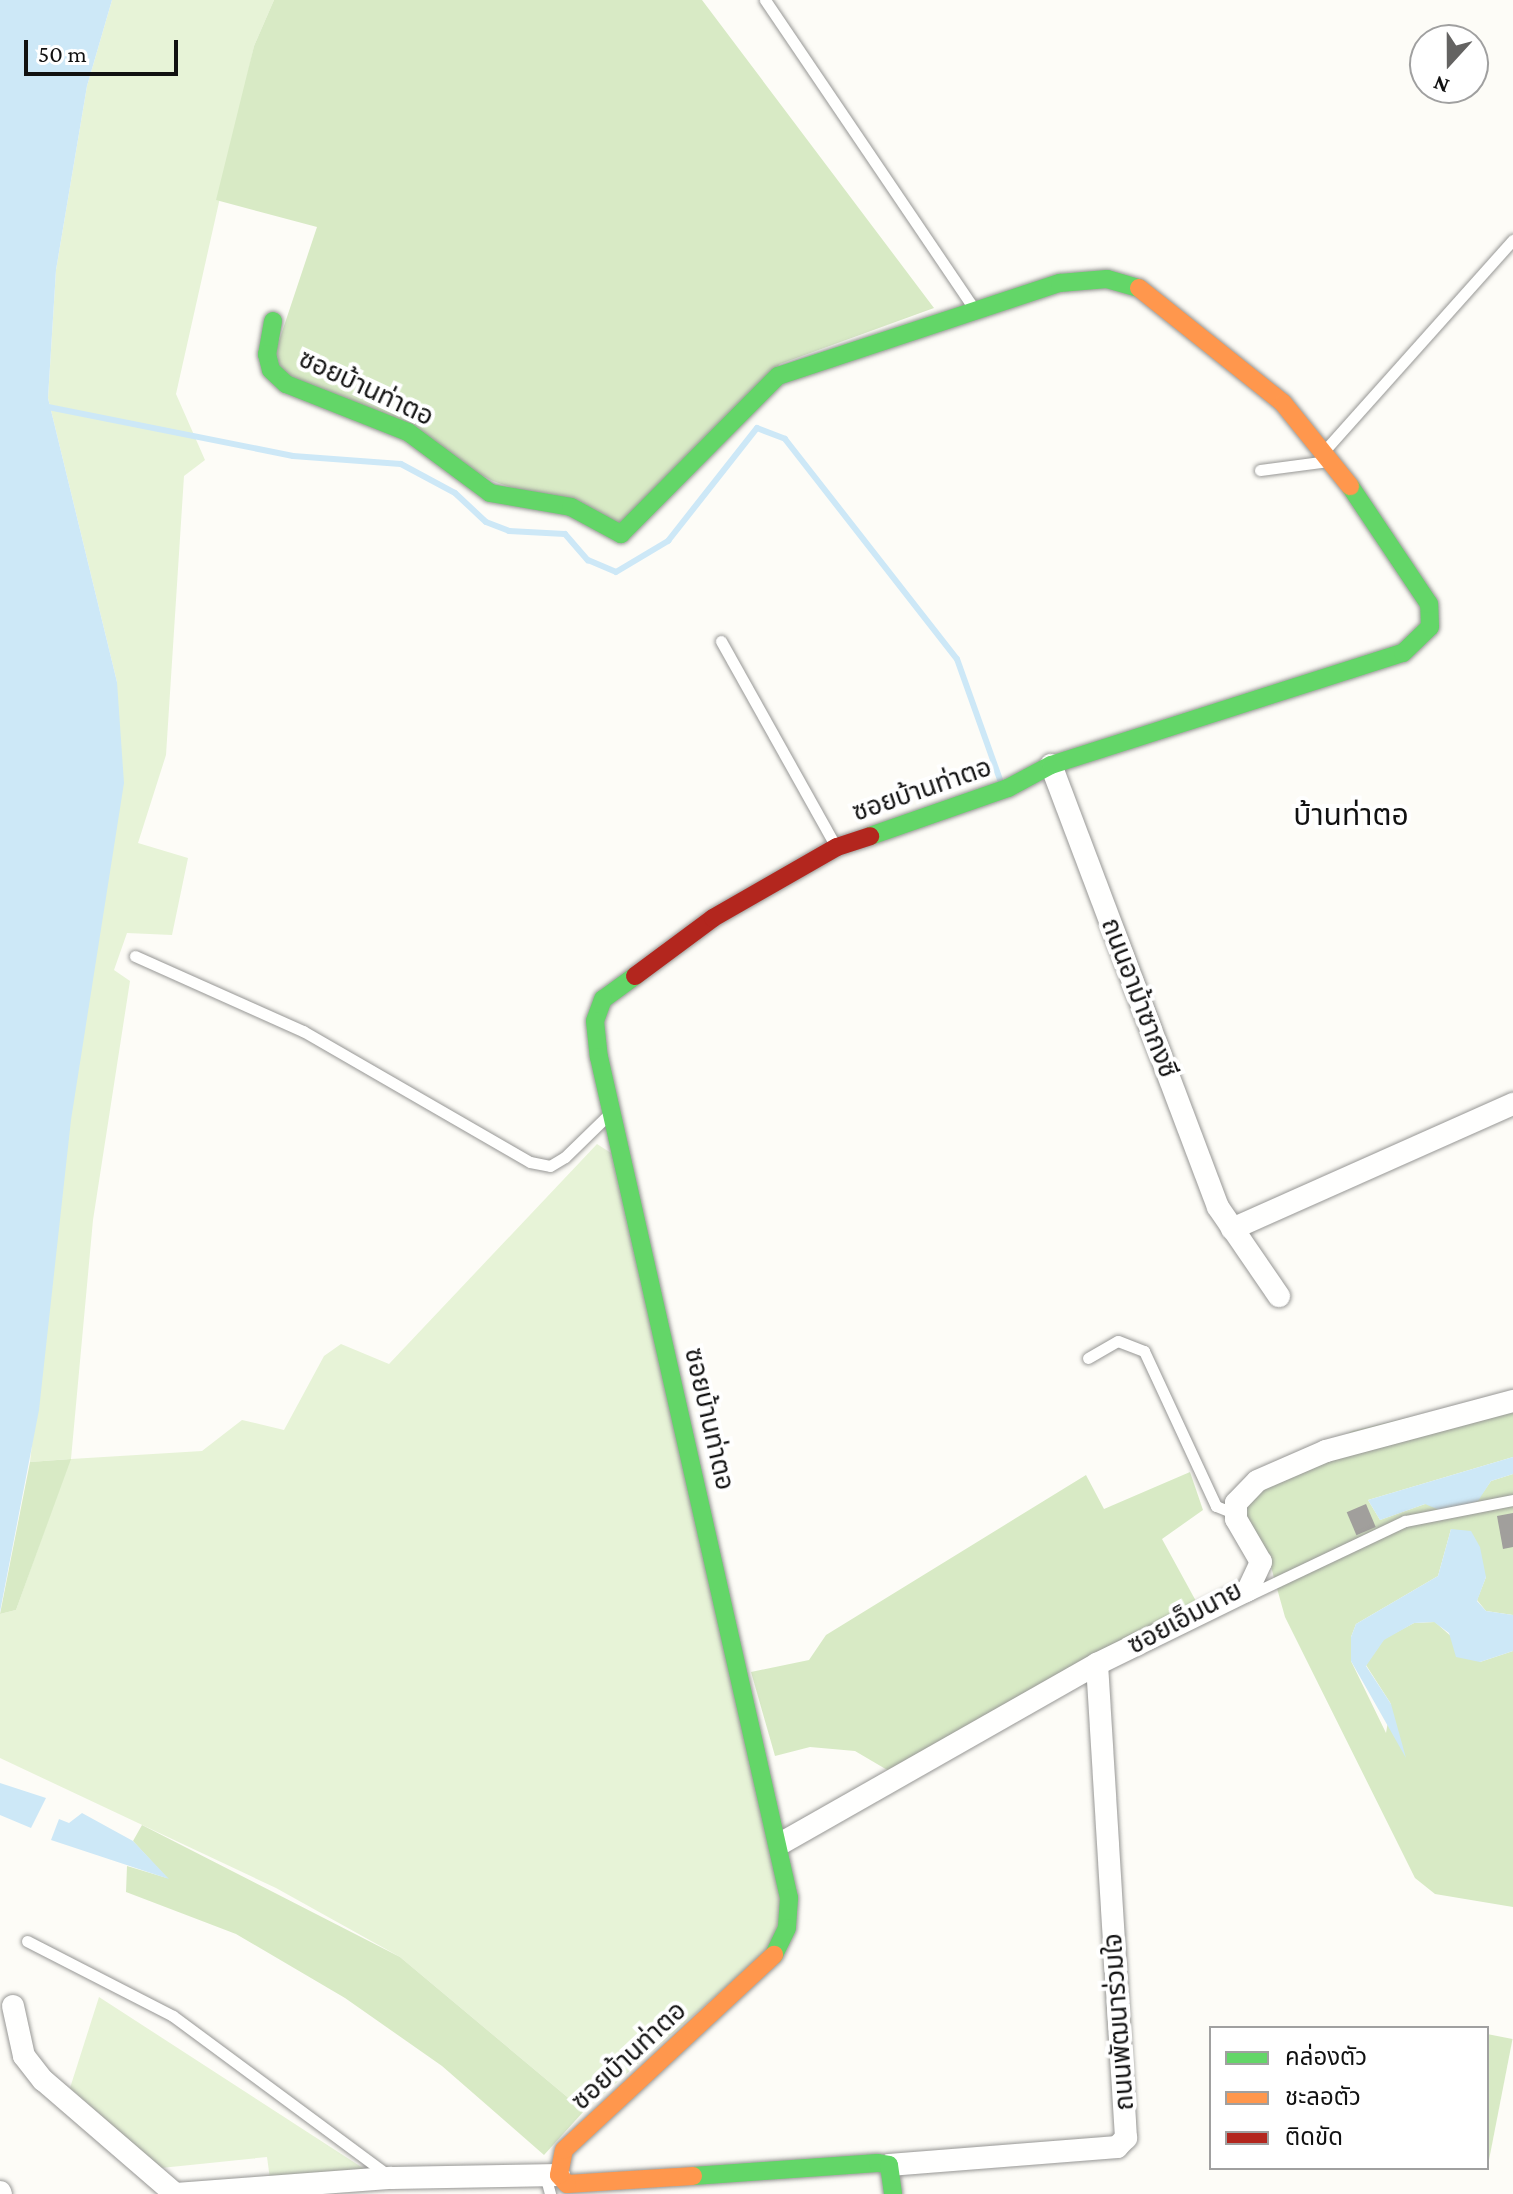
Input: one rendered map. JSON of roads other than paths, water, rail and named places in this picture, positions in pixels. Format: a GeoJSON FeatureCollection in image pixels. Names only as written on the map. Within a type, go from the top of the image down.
{"type":"FeatureCollection","features":[{"type":"Feature","properties":{"kind":"street","name":"ซอยบ้านท่าตอ"},"geometry":{"type":"LineString","coordinates":[[273,321],[267,354],[271,370],[286,384],[408,432],[490,493],[571,507],[621,534],[745,403],[778,376],[1060,283],[1107,279],[1139,288],[1283,403],[1328,455],[1429,604],[1430,627],[1418,644],[1051,765],[1008,788],[837,847],[713,918],[603,999],[595,1021],[611,1111],[780,1844],[789,1898],[787,1928],[774,1956],[564,2150],[551,2181]]}},
{"type":"Feature","properties":{"kind":"street","name":"ถนนอาม้าซากงซี"},"geometry":{"type":"LineString","coordinates":[[1051,765],[1218,1207],[1279,1296]]}},
{"type":"Feature","properties":{"kind":"street"},"geometry":{"type":"LineString","coordinates":[[1232,1229],[1513,1104]]}},
{"type":"Feature","properties":{"kind":"street"},"geometry":{"type":"LineString","coordinates":[[1236,1514],[1236,1503],[1257,1481],[1301,1459],[1513,1401]]}},
{"type":"Feature","properties":{"kind":"street","name":"ซอยเอ็มนาย"},"geometry":{"type":"LineString","coordinates":[[780,1844],[1097,1668],[1248,1590],[1261,1562],[1236,1514]]}},
{"type":"Feature","properties":{"kind":"street","name":"ถนนพัฒนาร่วมใจ"},"geometry":{"type":"LineString","coordinates":[[889,2165],[1117,2147],[1126,2138],[1097,1668]]}},
{"type":"Feature","properties":{"kind":"street"},"geometry":{"type":"LineString","coordinates":[[13,2006],[24,2056],[43,2080],[175,2194],[391,2178],[551,2181],[567,2184],[889,2165],[893,2194]]}},
{"type":"Feature","properties":{"kind":"lane"},"geometry":{"type":"LineString","coordinates":[[765,0],[976,310]]}},
{"type":"Feature","properties":{"kind":"lane"},"geometry":{"type":"LineString","coordinates":[[1260,470],[1328,455],[1513,240]]}},
{"type":"Feature","properties":{"kind":"lane"},"geometry":{"type":"LineString","coordinates":[[721,641],[837,847]]}},
{"type":"Feature","properties":{"kind":"lane"},"geometry":{"type":"LineString","coordinates":[[135,956],[303,1031],[530,1162],[550,1166],[565,1157],[611,1111]]}},
{"type":"Feature","properties":{"kind":"lane"},"geometry":{"type":"LineString","coordinates":[[1088,1358],[1118,1341],[1144,1351],[1216,1506],[1236,1514]]}},
{"type":"Feature","properties":{"kind":"lane"},"geometry":{"type":"LineString","coordinates":[[1097,1668],[1405,1521],[1513,1500]]}},
{"type":"Feature","properties":{"kind":"lane"},"geometry":{"type":"LineString","coordinates":[[27,1941],[173,2016],[391,2178]]}},
{"type":"Feature","properties":{"kind":"water"},"geometry":{"type":"Polygon","coordinates":[[[0,0],[112,0],[87,86],[56,270],[48,398],[117,682],[124,783],[71,1120],[39,1410],[0,1612],[0,0]]]}},
{"type":"Feature","properties":{"kind":"water"},"geometry":{"type":"Polygon","coordinates":[[[1513,1457],[1513,1474],[1491,1481],[1478,1501],[1444,1512],[1425,1504],[1380,1520],[1368,1500],[1513,1457]]]}},
{"type":"Feature","properties":{"kind":"water"},"geometry":{"type":"Polygon","coordinates":[[[1451,1529],[1471,1531],[1480,1547],[1486,1577],[1477,1601],[1486,1611],[1513,1615],[1513,1651],[1480,1662],[1456,1657],[1449,1633],[1434,1622],[1414,1623],[1384,1640],[1366,1666],[1391,1704],[1406,1758],[1351,1661],[1351,1637],[1356,1624],[1438,1576],[1451,1529]]]}},
{"type":"Feature","properties":{"kind":"water"},"geometry":{"type":"Polygon","coordinates":[[[0,1783],[46,1798],[31,1828],[0,1815],[0,1783]]]}},
{"type":"Feature","properties":{"kind":"water"},"geometry":{"type":"Polygon","coordinates":[[[82,1813],[133,1841],[169,1879],[51,1840],[59,1819],[69,1823],[82,1813]]]}},
{"type":"Feature","properties":{"kind":"waterway"},"geometry":{"type":"LineString","coordinates":[[43,406],[293,456],[401,464],[455,493],[486,522],[509,531],[565,534],[588,560],[616,572],[668,541],[757,428],[785,439],[957,659],[1000,780]]}},
{"type":"Feature","properties":{"kind":"district","name":"บ้านท่าตอ"},"geometry":{"type":"Point","coordinates":[1351,815]}}]}
